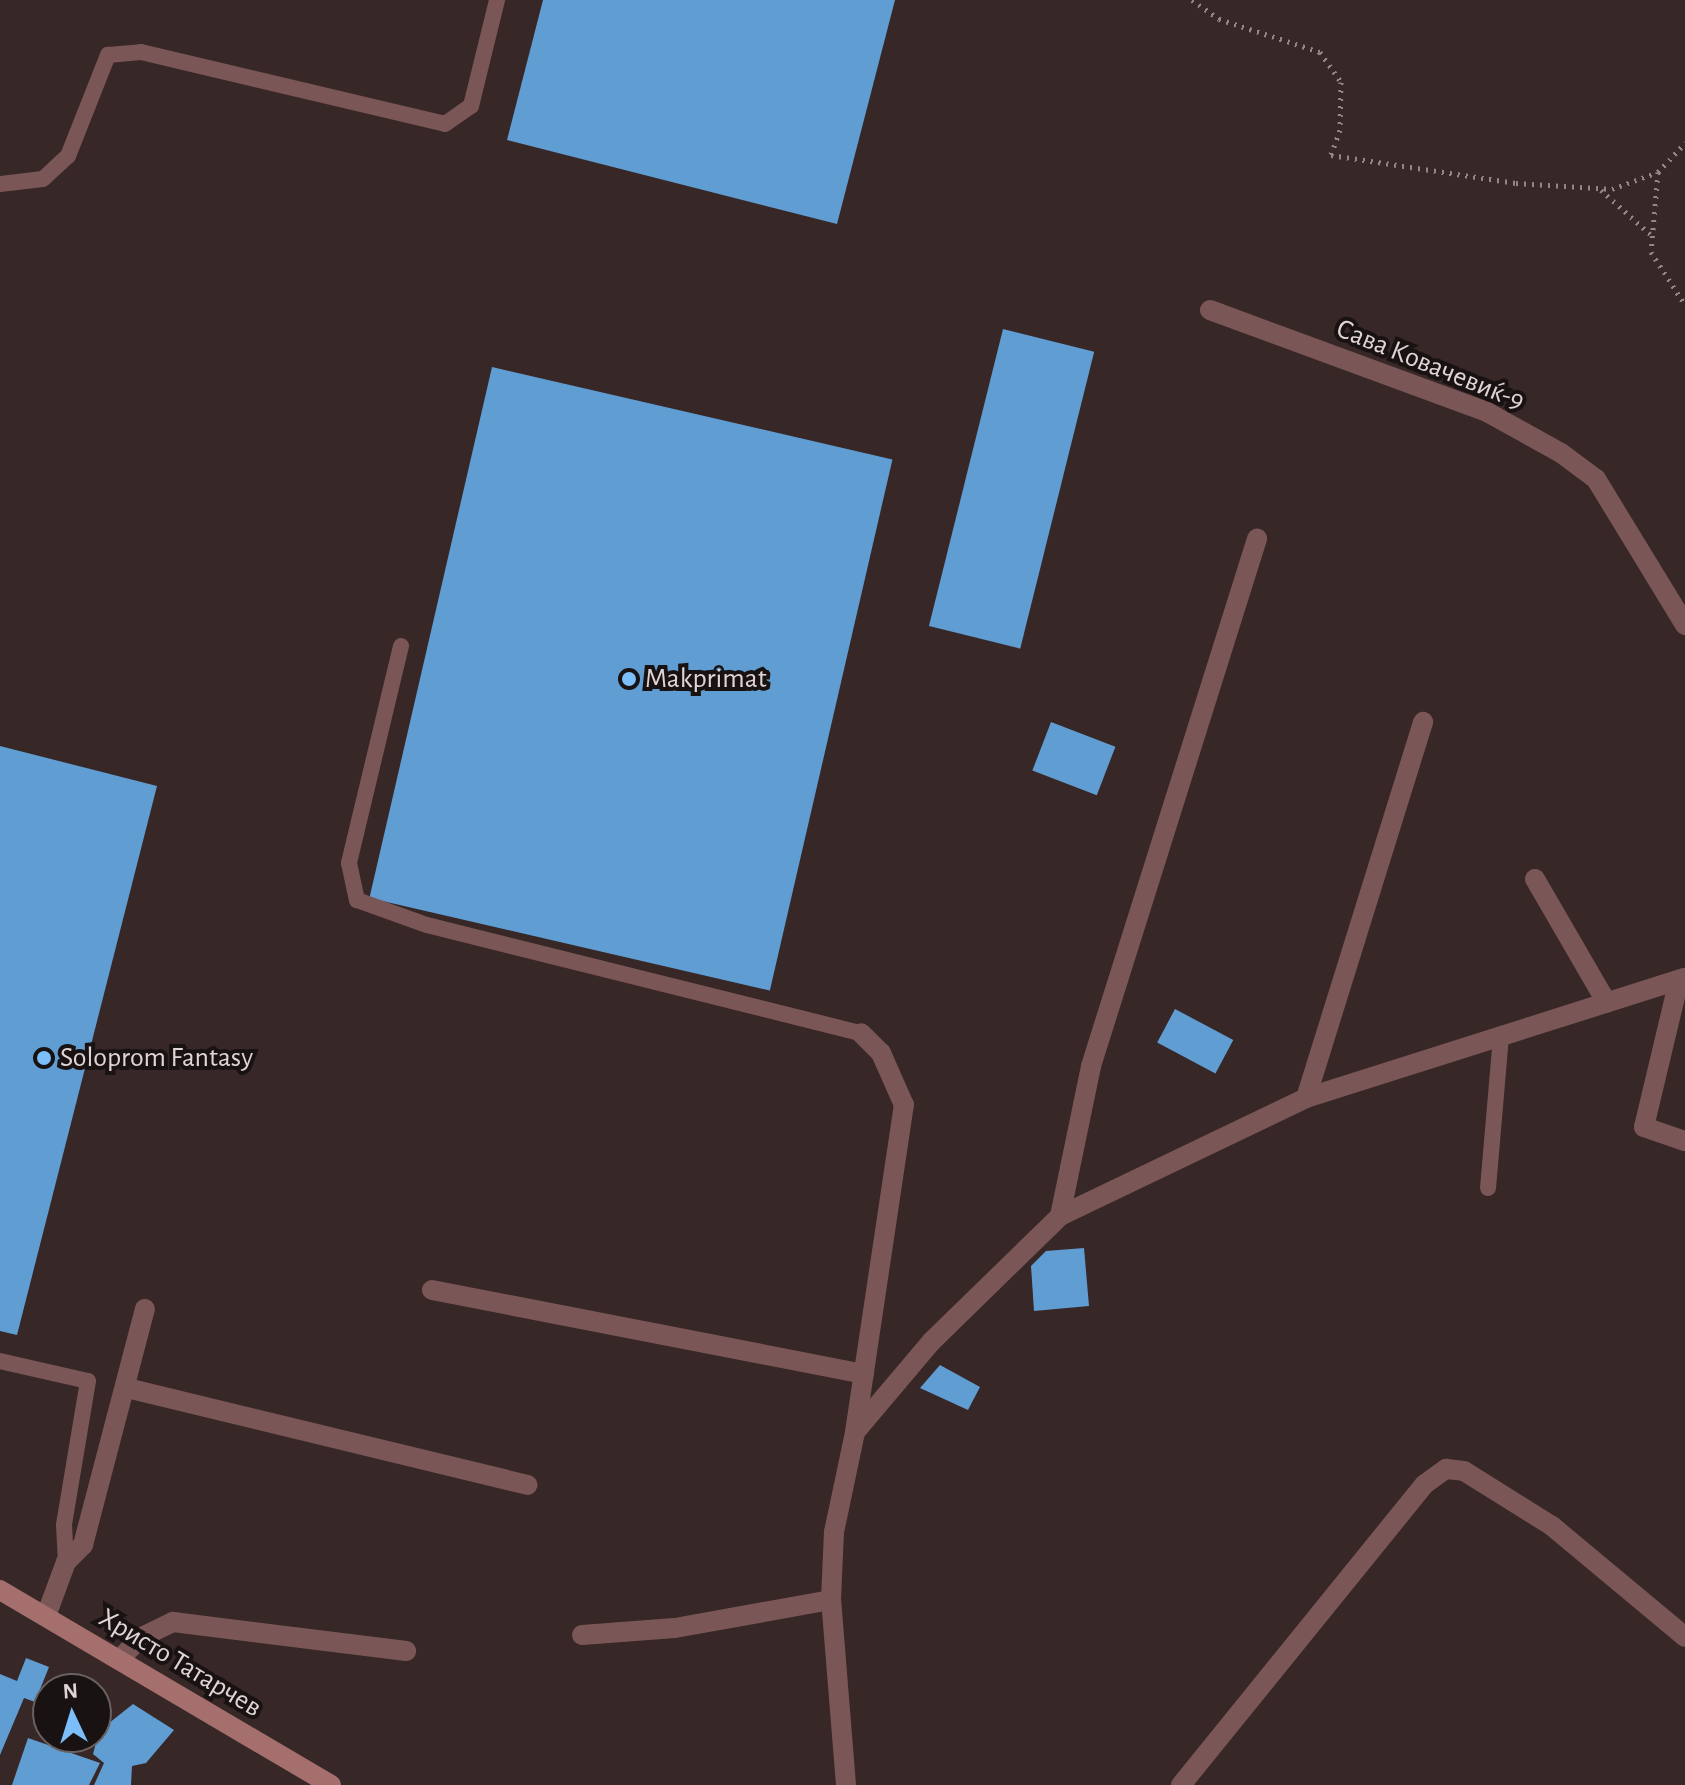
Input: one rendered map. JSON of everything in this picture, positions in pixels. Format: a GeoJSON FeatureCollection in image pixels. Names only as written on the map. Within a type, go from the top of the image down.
{"type":"FeatureCollection","features":[{"type":"Feature","properties":{"kind":"street","name":"Сава Ковачевиќ-9"},"geometry":{"type":"LineString","coordinates":[[1210,310],[1487,412],[1561,453],[1596,479],[1685,625]]}},
{"type":"Feature","properties":{"kind":"street"},"geometry":{"type":"LineString","coordinates":[[1060,1216],[1091,1066],[1257,539]]}},
{"type":"Feature","properties":{"kind":"street"},"geometry":{"type":"LineString","coordinates":[[1306,1098],[1423,722]]}},
{"type":"Feature","properties":{"kind":"street"},"geometry":{"type":"LineString","coordinates":[[1535,879],[1607,1003]]}},
{"type":"Feature","properties":{"kind":"street"},"geometry":{"type":"LineString","coordinates":[[855,1432],[931,1342],[1060,1216],[1306,1098],[1682,979]]}},
{"type":"Feature","properties":{"kind":"street"},"geometry":{"type":"LineString","coordinates":[[1682,979],[1644,1127],[1685,1141]]}},
{"type":"Feature","properties":{"kind":"street"},"geometry":{"type":"LineString","coordinates":[[846,1785],[831,1600],[834,1532],[855,1432],[904,1105],[881,1053],[861,1033]]}},
{"type":"Feature","properties":{"kind":"street"},"geometry":{"type":"LineString","coordinates":[[432,1290],[864,1374]]}},
{"type":"Feature","properties":{"kind":"street"},"geometry":{"type":"LineString","coordinates":[[46,1616],[66,1562],[83,1545],[127,1388],[145,1309]]}},
{"type":"Feature","properties":{"kind":"street"},"geometry":{"type":"LineString","coordinates":[[127,1388],[527,1485]]}},
{"type":"Feature","properties":{"kind":"street"},"geometry":{"type":"LineString","coordinates":[[1181,1785],[1425,1484],[1446,1469],[1464,1471],[1552,1526],[1685,1637]]}},
{"type":"Feature","properties":{"kind":"street","name":"Христо Татарчев"},"geometry":{"type":"LineString","coordinates":[[0,1590],[331,1785]]}},
{"type":"Feature","properties":{"kind":"street"},"geometry":{"type":"LineString","coordinates":[[582,1635],[675,1628],[831,1600]]}},
{"type":"Feature","properties":{"kind":"street"},"geometry":{"type":"LineString","coordinates":[[119,1660],[140,1638],[173,1622],[406,1651]]}},
{"type":"Feature","properties":{"kind":"lane"},"geometry":{"type":"LineString","coordinates":[[0,184],[43,179],[68,156],[108,55],[141,52],[445,124],[471,106],[497,0]]}},
{"type":"Feature","properties":{"kind":"lane"},"geometry":{"type":"LineString","coordinates":[[401,646],[349,863],[357,900],[427,925],[861,1033]]}},
{"type":"Feature","properties":{"kind":"lane"},"geometry":{"type":"LineString","coordinates":[[1488,1188],[1501,1035]]}},
{"type":"Feature","properties":{"kind":"lane"},"geometry":{"type":"LineString","coordinates":[[0,1361],[88,1381],[64,1525],[66,1562]]}},
{"type":"Feature","properties":{"kind":"path"},"geometry":{"type":"LineString","coordinates":[[1192,0],[1219,19],[1320,52],[1341,82],[1340,130],[1331,155],[1600,189],[1658,172],[1685,143]]}},
{"type":"Feature","properties":{"kind":"path"},"geometry":{"type":"LineString","coordinates":[[1658,172],[1651,235],[1656,261],[1685,305]]}},
{"type":"Feature","properties":{"kind":"path"},"geometry":{"type":"LineString","coordinates":[[1600,189],[1651,235]]}},
{"type":"Feature","properties":{"kind":"building"},"geometry":{"type":"Polygon","coordinates":[[[543,0],[895,0],[837,224],[507,140],[543,0]]]}},
{"type":"Feature","properties":{"kind":"building"},"geometry":{"type":"Polygon","coordinates":[[[1003,329],[1094,352],[1020,649],[929,626],[1003,329]]]}},
{"type":"Feature","properties":{"kind":"building","name":"Makprimat"},"geometry":{"type":"Polygon","coordinates":[[[492,367],[892,459],[770,990],[369,898],[492,367]]]}},
{"type":"Feature","properties":{"kind":"building"},"geometry":{"type":"Polygon","coordinates":[[[1051,722],[1115,747],[1097,795],[1032,771],[1051,722]]]}},
{"type":"Feature","properties":{"kind":"building","name":"Soloprom Fantasy"},"geometry":{"type":"Polygon","coordinates":[[[0,746],[157,786],[17,1335],[0,1331],[0,746]]]}},
{"type":"Feature","properties":{"kind":"building"},"geometry":{"type":"Polygon","coordinates":[[[1175,1009],[1233,1040],[1215,1074],[1157,1043],[1175,1009]]]}},
{"type":"Feature","properties":{"kind":"building"},"geometry":{"type":"Polygon","coordinates":[[[1084,1248],[1089,1306],[1034,1311],[1031,1266],[1046,1251],[1084,1248]]]}},
{"type":"Feature","properties":{"kind":"building"},"geometry":{"type":"Polygon","coordinates":[[[940,1365],[980,1387],[968,1410],[920,1388],[940,1365]]]}},
{"type":"Feature","properties":{"kind":"building"},"geometry":{"type":"Polygon","coordinates":[[[26,1658],[49,1667],[47,1673],[32,1673],[32,1701],[24,1698],[0,1755],[0,1674],[17,1681],[26,1658]]]}},
{"type":"Feature","properties":{"kind":"building"},"geometry":{"type":"Polygon","coordinates":[[[133,1704],[174,1730],[146,1763],[132,1766],[131,1785],[94,1785],[104,1763],[93,1753],[112,1753],[112,1721],[133,1704]]]}},
{"type":"Feature","properties":{"kind":"building"},"geometry":{"type":"Polygon","coordinates":[[[28,1738],[32,1739],[32,1753],[71,1753],[100,1763],[89,1785],[12,1785],[28,1738]]]}},
{"type":"Feature","properties":{"kind":"place","name":"Makprimat"},"geometry":{"type":"Point","coordinates":[629,679]}},
{"type":"Feature","properties":{"kind":"place","name":"Soloprom Fantasy"},"geometry":{"type":"Point","coordinates":[44,1058]}}]}
